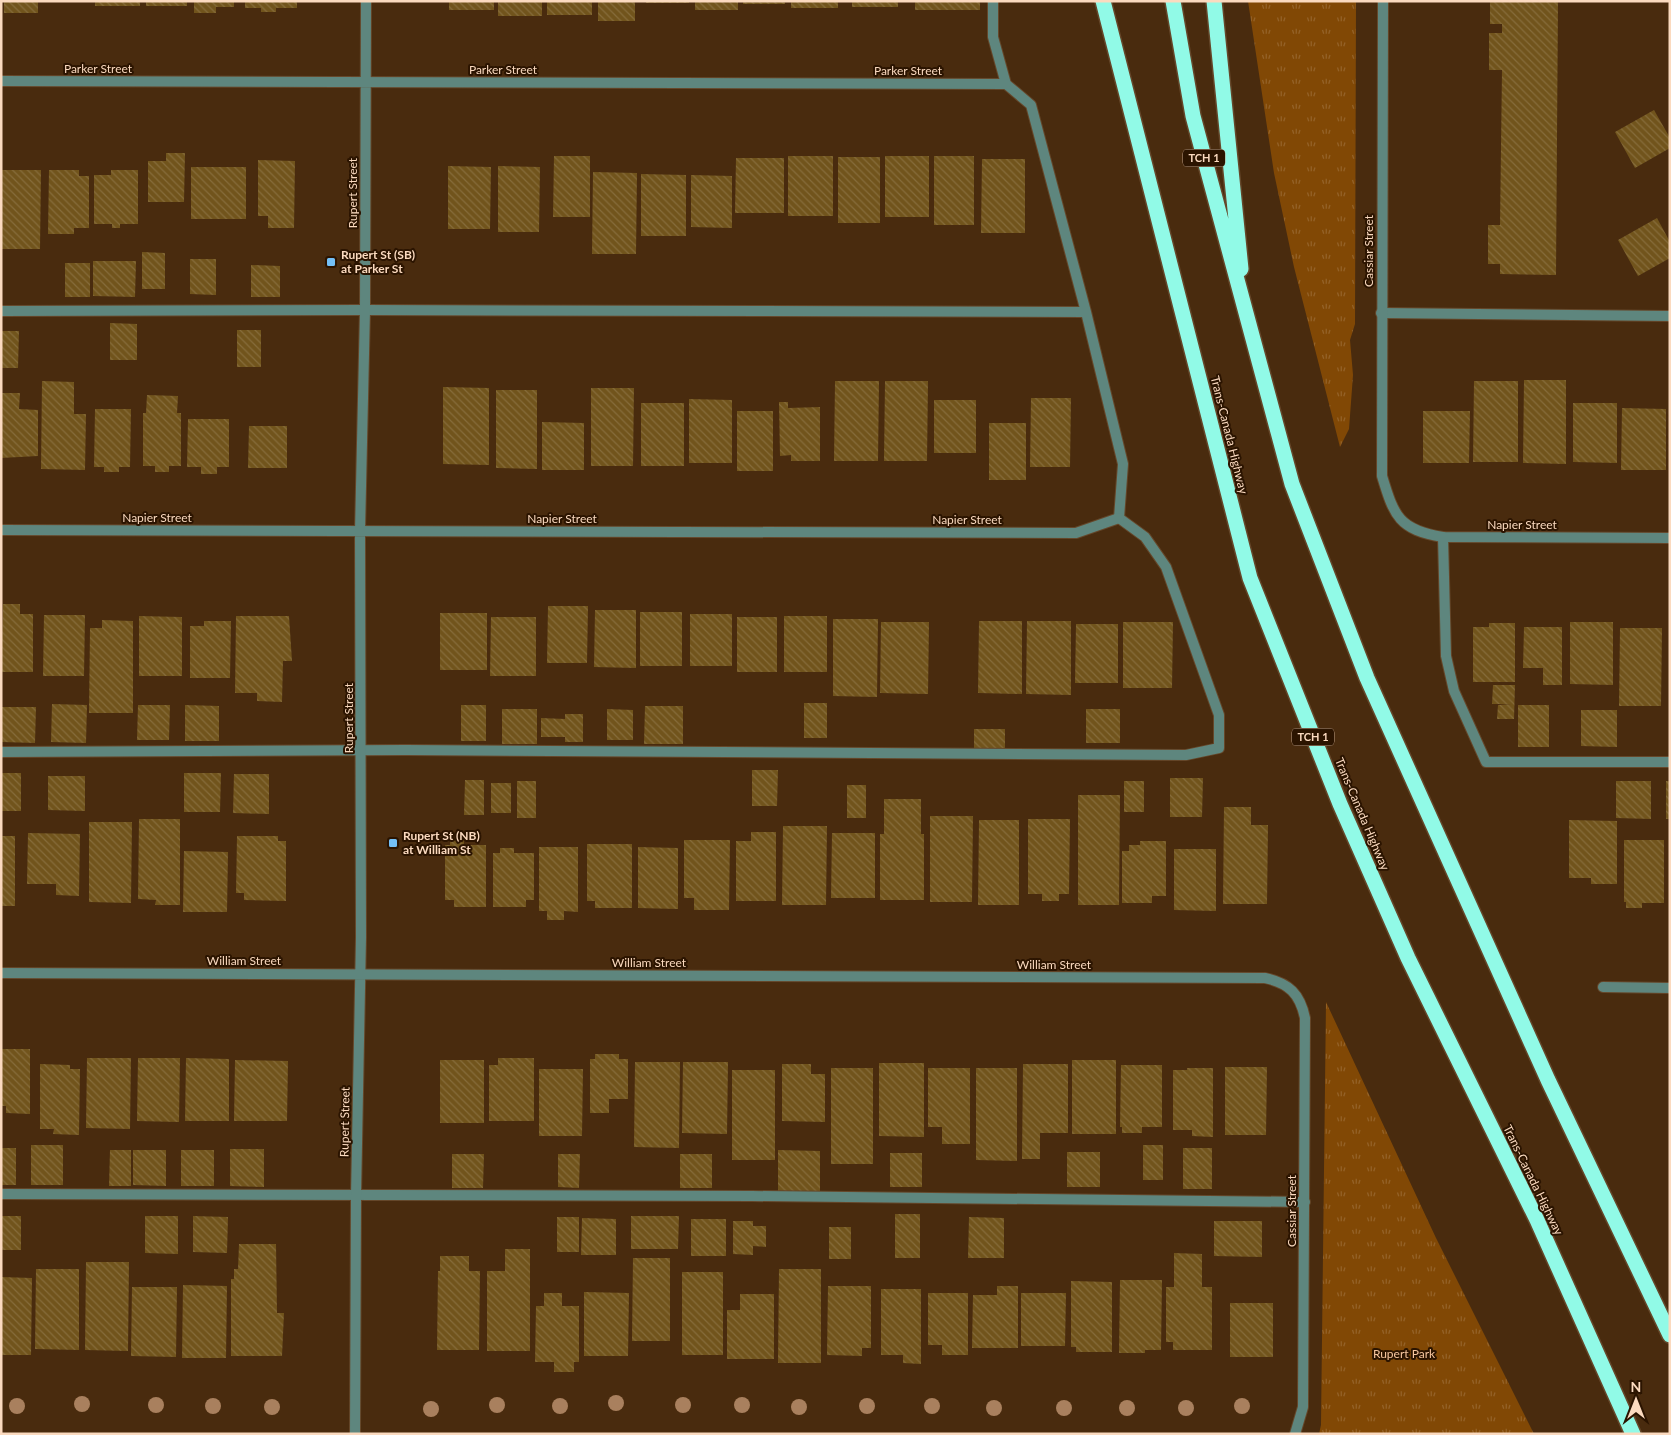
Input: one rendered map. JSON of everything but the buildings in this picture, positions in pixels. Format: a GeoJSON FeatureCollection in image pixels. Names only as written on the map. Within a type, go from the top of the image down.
{"type":"FeatureCollection","features":[{"type":"Feature","properties":{"kind":"highway","name":"Trans-Canada Highway"},"geometry":{"type":"LineString","coordinates":[[1103,1],[1250,578],[1340,804],[1408,958],[1537,1220],[1633,1434]]}},
{"type":"Feature","properties":{"kind":"highway","name":"TCH 1"},"geometry":{"type":"LineString","coordinates":[[1173,1],[1193,116],[1292,484],[1367,678],[1544,1072],[1670,1335]]}},
{"type":"Feature","properties":{"kind":"highway"},"geometry":{"type":"LineString","coordinates":[[1214,1],[1246,312]]}},
{"type":"Feature","properties":{"kind":"street","name":"Rupert Street"},"geometry":{"type":"LineString","coordinates":[[355,1434],[356,1196],[360,974],[360,531],[365,310],[366,1]]}},
{"type":"Feature","properties":{"kind":"street"},"geometry":{"type":"LineString","coordinates":[[1,752],[361,750],[1186,755],[1219,748],[1219,715],[1166,567],[1145,537],[1119,518],[1123,464],[1086,312],[1031,105],[1006,84],[993,37],[993,1]]}},
{"type":"Feature","properties":{"kind":"street","name":"Cassiar Street"},"geometry":{"type":"LineString","coordinates":[[1383,1],[1382,476],[1389,500]]}},
{"type":"Feature","properties":{"kind":"street","name":"Parker Street"},"geometry":{"type":"LineString","coordinates":[[1,81],[1006,84]]}},
{"type":"Feature","properties":{"kind":"street"},"geometry":{"type":"LineString","coordinates":[[1,311],[1086,312]]}},
{"type":"Feature","properties":{"kind":"street"},"geometry":{"type":"LineString","coordinates":[[1381,313],[1670,316]]}},
{"type":"Feature","properties":{"kind":"street","name":"Napier Street"},"geometry":{"type":"LineString","coordinates":[[1389,500],[1398,518],[1412,530],[1444,537],[1670,538]]}},
{"type":"Feature","properties":{"kind":"street","name":"Napier Street"},"geometry":{"type":"LineString","coordinates":[[1,530],[1076,533],[1119,518]]}},
{"type":"Feature","properties":{"kind":"street"},"geometry":{"type":"LineString","coordinates":[[1444,537],[1446,656],[1454,691],[1486,762],[1670,762]]}},
{"type":"Feature","properties":{"kind":"street","name":"William Street"},"geometry":{"type":"LineString","coordinates":[[1,973],[1265,978],[1281,982],[1294,991]]}},
{"type":"Feature","properties":{"kind":"street"},"geometry":{"type":"LineString","coordinates":[[1603,987],[1670,988]]}},
{"type":"Feature","properties":{"kind":"street","name":"Cassiar Street"},"geometry":{"type":"LineString","coordinates":[[1294,991],[1302,1004],[1305,1018],[1303,1407],[1296,1433]]}},
{"type":"Feature","properties":{"kind":"street"},"geometry":{"type":"LineString","coordinates":[[1,1194],[732,1196],[1304,1202]]}},
{"type":"Feature","properties":{"kind":"green space"},"geometry":{"type":"Polygon","coordinates":[[[1248,1],[1356,1],[1355,324],[1350,340],[1353,375],[1349,429],[1340,447],[1294,267],[1274,173],[1248,1]]]}},
{"type":"Feature","properties":{"kind":"green space","name":"Rupert Park"},"geometry":{"type":"Polygon","coordinates":[[[1326,1002],[1436,1238],[1534,1434],[1319,1434],[1321,1425],[1326,1002]]]}},
{"type":"Feature","properties":{"kind":"place","name":"Rupert St (SB) at Parker St"},"geometry":{"type":"Point","coordinates":[331,262]}},
{"type":"Feature","properties":{"kind":"place","name":"Rupert St (NB) at William St"},"geometry":{"type":"Point","coordinates":[393,843]}}]}
